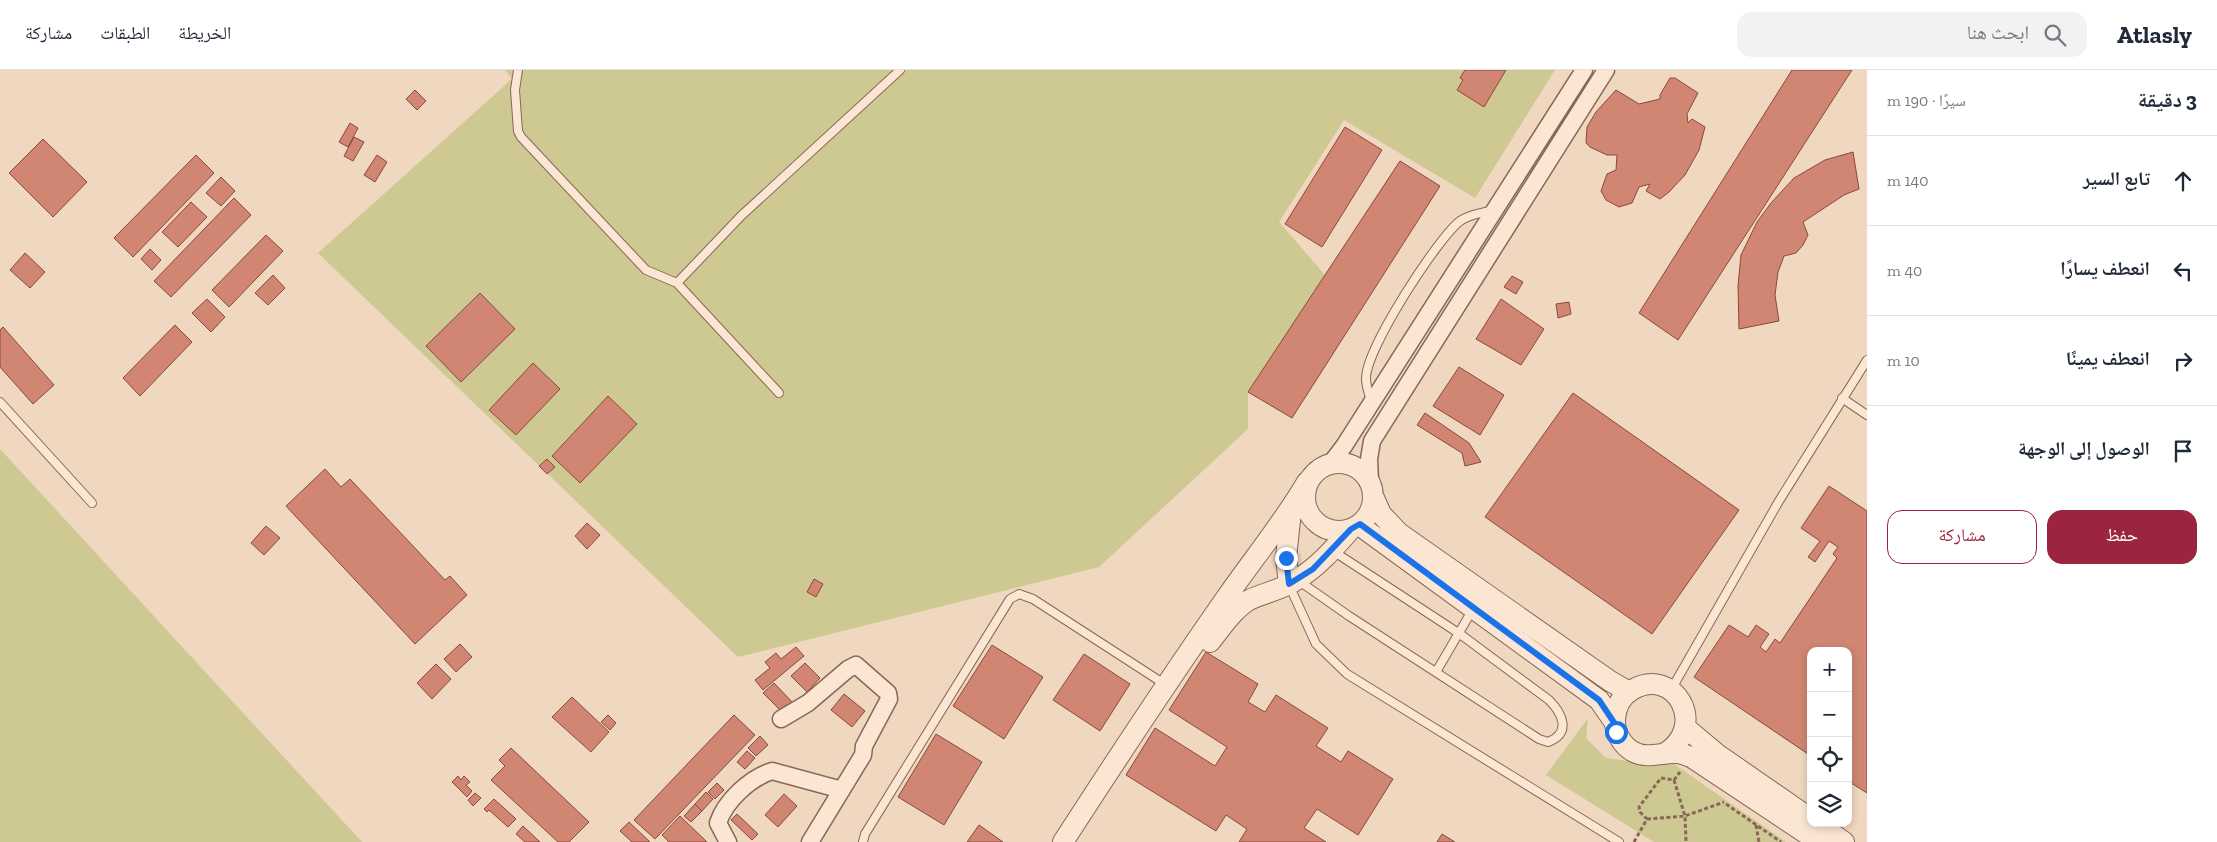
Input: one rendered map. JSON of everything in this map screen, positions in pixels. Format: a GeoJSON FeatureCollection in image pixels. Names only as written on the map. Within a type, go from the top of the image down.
{"type":"FeatureCollection","features":[{"type":"Feature","properties":{"kind":"street"},"geometry":{"type":"LineString","coordinates":[[1063,842],[1166,685],[1244,571],[1292,509],[1307,482],[1317,470],[1330,463],[1344,446],[1584,70]]}},
{"type":"Feature","properties":{"kind":"street"},"geometry":{"type":"LineString","coordinates":[[1079,842],[1203,651],[1236,610],[1250,600],[1281,590],[1313,569],[1369,513],[1372,490],[1368,459],[1372,441],[1606,70]]}},
{"type":"Feature","properties":{"kind":"street"},"geometry":{"type":"LineString","coordinates":[[1330,463],[1346,462],[1360,469],[1372,490],[1381,514],[1399,533],[1610,681],[1629,692]]}},
{"type":"Feature","properties":{"kind":"street"},"geometry":{"type":"LineString","coordinates":[[1307,482],[1304,493],[1305,504],[1314,521],[1331,530],[1355,527],[1599,700],[1615,724],[1620,739],[1632,751],[1648,756],[1678,753],[1692,757],[1819,842]]}},
{"type":"Feature","properties":{"kind":"street"},"geometry":{"type":"LineString","coordinates":[[1292,509],[1286,558],[1293,582]]}},
{"type":"Feature","properties":{"kind":"street"},"geometry":{"type":"LineString","coordinates":[[781,719],[808,703],[848,669],[856,665],[888,693],[889,700],[864,746],[863,755],[810,842]]}},
{"type":"Feature","properties":{"kind":"street"},"geometry":{"type":"LineString","coordinates":[[1615,724],[1620,700],[1638,686],[1660,685],[1671,690],[1679,697],[1684,707],[1686,728],[1678,743],[1664,754]]}},
{"type":"Feature","properties":{"kind":"street"},"geometry":{"type":"LineString","coordinates":[[1686,728],[1717,754],[1807,816]]}},
{"type":"Feature","properties":{"kind":"street"},"geometry":{"type":"LineString","coordinates":[[728,842],[718,823],[722,811],[761,774],[772,771],[842,790]]}},
{"type":"Feature","properties":{"kind":"street"},"geometry":{"type":"LineString","coordinates":[[1823,827],[1844,842]]}},
{"type":"Feature","properties":{"kind":"lane"},"geometry":{"type":"LineString","coordinates":[[518,70],[515,90],[518,131],[522,137],[646,270],[677,283],[779,393]]}},
{"type":"Feature","properties":{"kind":"lane"},"geometry":{"type":"LineString","coordinates":[[677,283],[740,216],[900,70]]}},
{"type":"Feature","properties":{"kind":"lane"},"geometry":{"type":"LineString","coordinates":[[1372,402],[1366,378],[1370,363],[1391,319],[1438,245],[1460,221],[1495,209]]}},
{"type":"Feature","properties":{"kind":"lane"},"geometry":{"type":"LineString","coordinates":[[1671,690],[1779,501],[1867,360]]}},
{"type":"Feature","properties":{"kind":"lane"},"geometry":{"type":"LineString","coordinates":[[1842,398],[1867,415]]}},
{"type":"Feature","properties":{"kind":"lane"},"geometry":{"type":"LineString","coordinates":[[0,402],[92,503]]}},
{"type":"Feature","properties":{"kind":"lane"},"geometry":{"type":"LineString","coordinates":[[1293,582],[1318,596],[1539,739],[1548,742],[1560,733],[1562,718],[1559,710],[1549,700],[1460,634],[1332,550]]}},
{"type":"Feature","properties":{"kind":"lane"},"geometry":{"type":"LineString","coordinates":[[1293,582],[1316,644],[1347,674],[1619,842]]}},
{"type":"Feature","properties":{"kind":"lane"},"geometry":{"type":"LineString","coordinates":[[863,842],[865,834],[1010,599],[1019,594],[1032,599],[1166,685]]}},
{"type":"Feature","properties":{"kind":"lane"},"geometry":{"type":"LineString","coordinates":[[1436,672],[1473,609]]}},
{"type":"Feature","properties":{"kind":"path"},"geometry":{"type":"LineString","coordinates":[[1674,780],[1680,771],[1687,776]]}},
{"type":"Feature","properties":{"kind":"path"},"geometry":{"type":"LineString","coordinates":[[1674,780],[1661,778],[1639,807],[1640,812],[1647,819],[1685,816],[1724,802]]}},
{"type":"Feature","properties":{"kind":"path"},"geometry":{"type":"LineString","coordinates":[[1674,780],[1685,816],[1686,842]]}},
{"type":"Feature","properties":{"kind":"path"},"geometry":{"type":"LineString","coordinates":[[1716,797],[1781,842]]}},
{"type":"Feature","properties":{"kind":"path"},"geometry":{"type":"LineString","coordinates":[[1634,842],[1647,819]]}},
{"type":"Feature","properties":{"kind":"path"},"geometry":{"type":"LineString","coordinates":[[1755,824],[1759,842]]}},
{"type":"Feature","properties":{"kind":"shaded area"},"geometry":{"type":"Polygon","coordinates":[[[505,70],[1555,70],[1475,198],[1344,120],[1279,222],[1325,275],[1248,392],[1248,429],[1099,567],[738,657],[318,253],[512,79],[505,70]]]}},
{"type":"Feature","properties":{"kind":"shaded area"},"geometry":{"type":"Polygon","coordinates":[[[0,449],[362,842],[0,842],[0,449]]]}},
{"type":"Feature","properties":{"kind":"shaded area"},"geometry":{"type":"Polygon","coordinates":[[[1588,718],[1586,738],[1606,758],[1634,762],[1671,762],[1786,842],[1654,842],[1546,775],[1588,718]]]}},
{"type":"Feature","properties":{"kind":"building"},"geometry":{"type":"Polygon","coordinates":[[[1465,70],[1506,70],[1484,107],[1457,90],[1463,80],[1460,78],[1465,70]]]}},
{"type":"Feature","properties":{"kind":"building"},"geometry":{"type":"Polygon","coordinates":[[[1792,70],[1852,70],[1678,340],[1639,313],[1792,70]]]}},
{"type":"Feature","properties":{"kind":"building"},"geometry":{"type":"Polygon","coordinates":[[[1670,78],[1675,78],[1698,93],[1687,114],[1688,123],[1692,119],[1705,127],[1699,150],[1685,175],[1660,199],[1646,191],[1650,184],[1639,187],[1632,203],[1619,207],[1606,200],[1601,191],[1607,174],[1616,170],[1617,155],[1607,155],[1590,147],[1586,143],[1587,127],[1596,112],[1616,90],[1639,104],[1660,99],[1660,95],[1670,78]]]}},
{"type":"Feature","properties":{"kind":"building"},"geometry":{"type":"Polygon","coordinates":[[[415,90],[426,101],[417,110],[406,99],[415,90]]]}},
{"type":"Feature","properties":{"kind":"building"},"geometry":{"type":"Polygon","coordinates":[[[350,123],[358,128],[348,147],[339,142],[350,123]]]}},
{"type":"Feature","properties":{"kind":"building"},"geometry":{"type":"Polygon","coordinates":[[[1345,127],[1382,150],[1322,247],[1285,224],[1345,127]]]}},
{"type":"Feature","properties":{"kind":"building"},"geometry":{"type":"Polygon","coordinates":[[[354,137],[364,142],[353,161],[344,156],[354,137]]]}},
{"type":"Feature","properties":{"kind":"building"},"geometry":{"type":"Polygon","coordinates":[[[43,139],[87,182],[53,217],[9,173],[43,139]]]}},
{"type":"Feature","properties":{"kind":"building"},"geometry":{"type":"Polygon","coordinates":[[[1853,152],[1859,189],[1844,195],[1803,222],[1808,235],[1803,245],[1796,253],[1784,256],[1778,272],[1775,295],[1779,321],[1739,329],[1738,286],[1741,255],[1757,222],[1771,203],[1794,178],[1825,160],[1853,152]]]}},
{"type":"Feature","properties":{"kind":"building"},"geometry":{"type":"Polygon","coordinates":[[[196,155],[214,173],[133,257],[114,238],[196,155]]]}},
{"type":"Feature","properties":{"kind":"building"},"geometry":{"type":"Polygon","coordinates":[[[377,155],[387,162],[375,182],[364,175],[377,155]]]}},
{"type":"Feature","properties":{"kind":"building"},"geometry":{"type":"Polygon","coordinates":[[[1400,161],[1440,186],[1292,418],[1248,392],[1400,161]]]}},
{"type":"Feature","properties":{"kind":"building"},"geometry":{"type":"Polygon","coordinates":[[[221,177],[235,191],[221,206],[206,193],[221,177]]]}},
{"type":"Feature","properties":{"kind":"building"},"geometry":{"type":"Polygon","coordinates":[[[234,198],[251,215],[171,297],[154,281],[234,198]]]}},
{"type":"Feature","properties":{"kind":"building"},"geometry":{"type":"Polygon","coordinates":[[[191,202],[207,217],[178,247],[162,232],[191,202]]]}},
{"type":"Feature","properties":{"kind":"building"},"geometry":{"type":"Polygon","coordinates":[[[266,235],[283,251],[229,307],[212,290],[266,235]]]}},
{"type":"Feature","properties":{"kind":"building"},"geometry":{"type":"Polygon","coordinates":[[[150,249],[161,260],[152,270],[141,259],[150,249]]]}},
{"type":"Feature","properties":{"kind":"building"},"geometry":{"type":"Polygon","coordinates":[[[25,253],[45,272],[30,288],[10,270],[25,253]]]}},
{"type":"Feature","properties":{"kind":"building"},"geometry":{"type":"Polygon","coordinates":[[[273,275],[285,288],[268,305],[255,293],[273,275]]]}},
{"type":"Feature","properties":{"kind":"building"},"geometry":{"type":"Polygon","coordinates":[[[1512,276],[1523,282],[1516,294],[1504,287],[1512,276]]]}},
{"type":"Feature","properties":{"kind":"building"},"geometry":{"type":"Polygon","coordinates":[[[480,293],[515,329],[461,382],[426,346],[480,293]]]}},
{"type":"Feature","properties":{"kind":"building"},"geometry":{"type":"Polygon","coordinates":[[[207,299],[225,317],[211,332],[192,313],[207,299]]]}},
{"type":"Feature","properties":{"kind":"building"},"geometry":{"type":"Polygon","coordinates":[[[1501,299],[1544,329],[1521,365],[1476,339],[1501,299]]]}},
{"type":"Feature","properties":{"kind":"building"},"geometry":{"type":"Polygon","coordinates":[[[1569,302],[1571,314],[1558,318],[1556,304],[1569,302]]]}},
{"type":"Feature","properties":{"kind":"building"},"geometry":{"type":"Polygon","coordinates":[[[175,325],[192,342],[140,396],[123,378],[175,325]]]}},
{"type":"Feature","properties":{"kind":"building"},"geometry":{"type":"Polygon","coordinates":[[[3,327],[54,385],[33,404],[0,367],[0,330],[3,327]]]}},
{"type":"Feature","properties":{"kind":"building"},"geometry":{"type":"Polygon","coordinates":[[[533,363],[560,389],[516,435],[489,410],[533,363]]]}},
{"type":"Feature","properties":{"kind":"building"},"geometry":{"type":"Polygon","coordinates":[[[1459,367],[1504,395],[1480,435],[1433,406],[1459,367]]]}},
{"type":"Feature","properties":{"kind":"building"},"geometry":{"type":"Polygon","coordinates":[[[1573,393],[1739,510],[1652,634],[1485,517],[1573,393]]]}},
{"type":"Feature","properties":{"kind":"building"},"geometry":{"type":"Polygon","coordinates":[[[608,396],[637,424],[580,483],[552,456],[608,396]]]}},
{"type":"Feature","properties":{"kind":"building"},"geometry":{"type":"Polygon","coordinates":[[[1425,413],[1469,443],[1481,462],[1465,466],[1462,453],[1417,425],[1425,413]]]}},
{"type":"Feature","properties":{"kind":"building"},"geometry":{"type":"Polygon","coordinates":[[[547,459],[555,467],[547,474],[539,466],[547,459]]]}},
{"type":"Feature","properties":{"kind":"building"},"geometry":{"type":"Polygon","coordinates":[[[325,469],[341,487],[350,479],[445,580],[450,576],[467,595],[415,644],[286,506],[325,469]]]}},
{"type":"Feature","properties":{"kind":"building"},"geometry":{"type":"Polygon","coordinates":[[[1829,486],[1867,511],[1867,793],[1852,784],[1852,647],[1807,647],[1807,753],[1694,677],[1729,625],[1748,637],[1756,625],[1769,634],[1760,647],[1766,652],[1775,639],[1780,643],[1837,558],[1833,554],[1838,547],[1829,541],[1815,562],[1808,557],[1820,541],[1801,528],[1829,486]]]}},
{"type":"Feature","properties":{"kind":"building"},"geometry":{"type":"Polygon","coordinates":[[[587,523],[600,535],[587,549],[575,536],[587,523]]]}},
{"type":"Feature","properties":{"kind":"building"},"geometry":{"type":"Polygon","coordinates":[[[266,526],[280,538],[264,555],[251,543],[266,526]]]}},
{"type":"Feature","properties":{"kind":"building"},"geometry":{"type":"Polygon","coordinates":[[[814,579],[823,584],[816,597],[807,592],[814,579]]]}},
{"type":"Feature","properties":{"kind":"building"},"geometry":{"type":"Polygon","coordinates":[[[460,644],[472,657],[456,672],[444,659],[460,644]]]}},
{"type":"Feature","properties":{"kind":"building"},"geometry":{"type":"Polygon","coordinates":[[[992,645],[1043,677],[1004,739],[953,706],[992,645]]]}},
{"type":"Feature","properties":{"kind":"building"},"geometry":{"type":"Polygon","coordinates":[[[796,647],[804,656],[763,690],[755,680],[770,668],[765,662],[776,653],[781,659],[796,647]]]}},
{"type":"Feature","properties":{"kind":"building"},"geometry":{"type":"Polygon","coordinates":[[[1206,652],[1258,684],[1248,702],[1265,712],[1276,695],[1328,728],[1316,746],[1341,762],[1348,751],[1393,779],[1358,835],[1317,809],[1304,828],[1326,842],[1239,842],[1247,829],[1226,815],[1216,831],[1126,775],[1155,728],[1215,766],[1227,747],[1169,710],[1206,652]]]}},
{"type":"Feature","properties":{"kind":"building"},"geometry":{"type":"Polygon","coordinates":[[[1084,654],[1130,684],[1100,731],[1053,700],[1084,654]]]}},
{"type":"Feature","properties":{"kind":"building"},"geometry":{"type":"Polygon","coordinates":[[[805,663],[820,678],[807,692],[791,676],[805,663]]]}},
{"type":"Feature","properties":{"kind":"building"},"geometry":{"type":"Polygon","coordinates":[[[436,664],[451,679],[432,699],[417,683],[436,664]]]}},
{"type":"Feature","properties":{"kind":"building"},"geometry":{"type":"Polygon","coordinates":[[[774,683],[794,704],[784,714],[763,693],[774,683]]]}},
{"type":"Feature","properties":{"kind":"building"},"geometry":{"type":"Polygon","coordinates":[[[844,694],[865,711],[852,727],[831,710],[844,694]]]}},
{"type":"Feature","properties":{"kind":"building"},"geometry":{"type":"Polygon","coordinates":[[[572,697],[609,732],[591,752],[552,717],[572,697]]]}},
{"type":"Feature","properties":{"kind":"building"},"geometry":{"type":"Polygon","coordinates":[[[608,715],[616,723],[610,730],[601,722],[608,715]]]}},
{"type":"Feature","properties":{"kind":"building"},"geometry":{"type":"Polygon","coordinates":[[[734,715],[755,735],[655,839],[634,820],[734,715]]]}},
{"type":"Feature","properties":{"kind":"building"},"geometry":{"type":"Polygon","coordinates":[[[936,734],[982,762],[944,825],[898,797],[936,734]]]}},
{"type":"Feature","properties":{"kind":"building"},"geometry":{"type":"Polygon","coordinates":[[[760,736],[768,745],[756,756],[748,748],[760,736]]]}},
{"type":"Feature","properties":{"kind":"building"},"geometry":{"type":"Polygon","coordinates":[[[511,748],[589,822],[569,842],[558,842],[491,780],[505,766],[499,760],[511,748]]]}},
{"type":"Feature","properties":{"kind":"building"},"geometry":{"type":"Polygon","coordinates":[[[747,751],[755,758],[745,769],[737,762],[747,751]]]}},
{"type":"Feature","properties":{"kind":"building"},"geometry":{"type":"Polygon","coordinates":[[[458,776],[461,780],[464,776],[470,782],[466,785],[472,791],[467,797],[452,782],[458,776]]]}},
{"type":"Feature","properties":{"kind":"building"},"geometry":{"type":"Polygon","coordinates":[[[717,783],[724,790],[715,799],[708,792],[717,783]]]}},
{"type":"Feature","properties":{"kind":"building"},"geometry":{"type":"Polygon","coordinates":[[[706,792],[713,799],[702,811],[695,804],[706,792]]]}},
{"type":"Feature","properties":{"kind":"building"},"geometry":{"type":"Polygon","coordinates":[[[475,793],[481,798],[473,806],[468,800],[475,793]]]}},
{"type":"Feature","properties":{"kind":"building"},"geometry":{"type":"Polygon","coordinates":[[[784,794],[797,806],[778,827],[765,815],[784,794]]]}},
{"type":"Feature","properties":{"kind":"building"},"geometry":{"type":"Polygon","coordinates":[[[494,799],[516,819],[508,827],[489,810],[487,812],[484,809],[494,799]]]}},
{"type":"Feature","properties":{"kind":"building"},"geometry":{"type":"Polygon","coordinates":[[[695,804],[702,811],[691,822],[684,816],[695,804]]]}},
{"type":"Feature","properties":{"kind":"building"},"geometry":{"type":"Polygon","coordinates":[[[737,814],[758,834],[752,840],[731,820],[737,814]]]}},
{"type":"Feature","properties":{"kind":"building"},"geometry":{"type":"Polygon","coordinates":[[[680,816],[707,842],[669,842],[662,835],[680,816]]]}},
{"type":"Feature","properties":{"kind":"building"},"geometry":{"type":"Polygon","coordinates":[[[629,822],[650,842],[632,842],[620,831],[629,822]]]}},
{"type":"Feature","properties":{"kind":"building"},"geometry":{"type":"Polygon","coordinates":[[[979,825],[1003,842],[967,842],[979,825]]]}},
{"type":"Feature","properties":{"kind":"building"},"geometry":{"type":"Polygon","coordinates":[[[523,826],[540,842],[525,842],[516,834],[523,826]]]}},
{"type":"Feature","properties":{"kind":"building"},"geometry":{"type":"Polygon","coordinates":[[[1442,834],[1455,842],[1437,842],[1442,834]]]}},
{"type":"Feature","properties":{"kind":"route"},"geometry":{"type":"LineString","coordinates":[[1286,558],[1289,584],[1313,569],[1351,529],[1360,524],[1599,700],[1615,724],[1616,732]]}}]}
